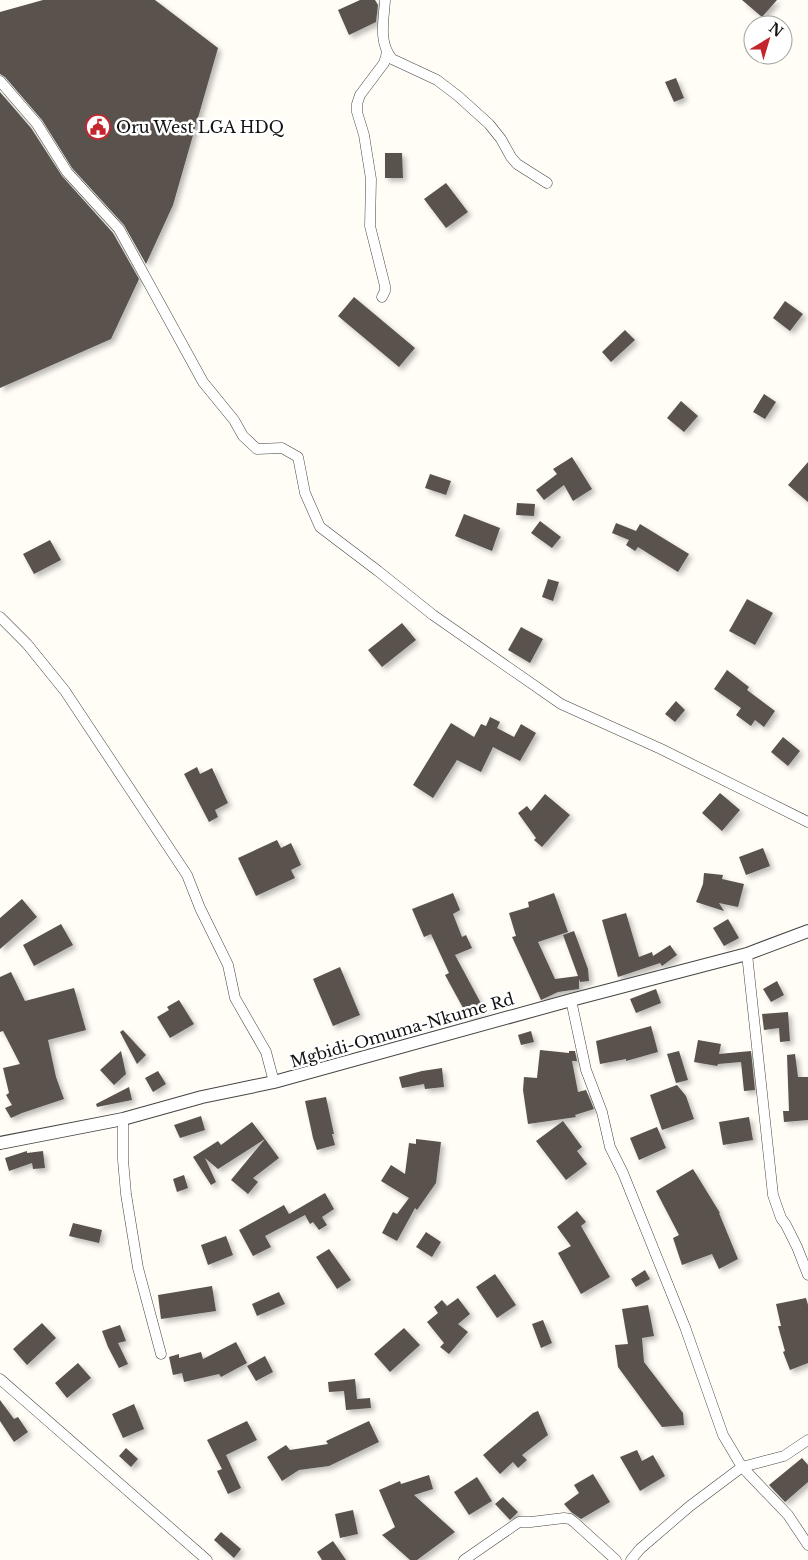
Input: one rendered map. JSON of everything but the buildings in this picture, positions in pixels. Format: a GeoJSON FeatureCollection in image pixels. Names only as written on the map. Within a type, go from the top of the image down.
{"type":"FeatureCollection","features":[{"type":"Feature","properties":{"kind":"street"},"geometry":{"type":"LineString","coordinates":[[382,297],[385,286],[370,226],[371,179],[357,104],[360,95],[384,62],[386,53],[383,35],[385,0]]}},
{"type":"Feature","properties":{"kind":"street"},"geometry":{"type":"LineString","coordinates":[[386,53],[400,64],[437,80],[458,96],[489,124],[517,164],[546,183]]}},
{"type":"Feature","properties":{"kind":"street"},"geometry":{"type":"LineString","coordinates":[[0,81],[36,124],[67,172],[119,230],[203,382],[234,420],[243,436],[257,449],[282,448],[298,457],[305,492],[320,527],[433,615],[561,704],[661,749],[808,822]]}},
{"type":"Feature","properties":{"kind":"street"},"geometry":{"type":"LineString","coordinates":[[0,617],[27,644],[65,691],[186,875],[228,965],[235,998],[266,1052],[274,1082]]}},
{"type":"Feature","properties":{"kind":"street","name":"Mgbidi-Omuma-Nkume Rd"},"geometry":{"type":"LineString","coordinates":[[0,1143],[122,1119],[202,1097],[274,1082],[571,1000],[747,954],[808,931]]}},
{"type":"Feature","properties":{"kind":"street"},"geometry":{"type":"LineString","coordinates":[[747,954],[773,1195],[781,1218],[798,1247],[808,1275]]}},
{"type":"Feature","properties":{"kind":"street"},"geometry":{"type":"LineString","coordinates":[[571,1000],[586,1070],[602,1112],[610,1147],[623,1173],[685,1327],[723,1435],[742,1467],[788,1515],[808,1545]]}},
{"type":"Feature","properties":{"kind":"street"},"geometry":{"type":"LineString","coordinates":[[122,1119],[126,1194],[138,1268],[161,1354]]}},
{"type":"Feature","properties":{"kind":"street"},"geometry":{"type":"LineString","coordinates":[[0,1379],[208,1560]]}},
{"type":"Feature","properties":{"kind":"street"},"geometry":{"type":"LineString","coordinates":[[631,1560],[640,1549],[690,1506],[742,1467],[784,1456],[808,1440]]}},
{"type":"Feature","properties":{"kind":"street"},"geometry":{"type":"LineString","coordinates":[[464,1560],[519,1522],[564,1518],[570,1518],[616,1560]]}},
{"type":"Feature","properties":{"kind":"place","name":"Oru West LGA HDQ"},"geometry":{"type":"Point","coordinates":[98,127]}}]}
